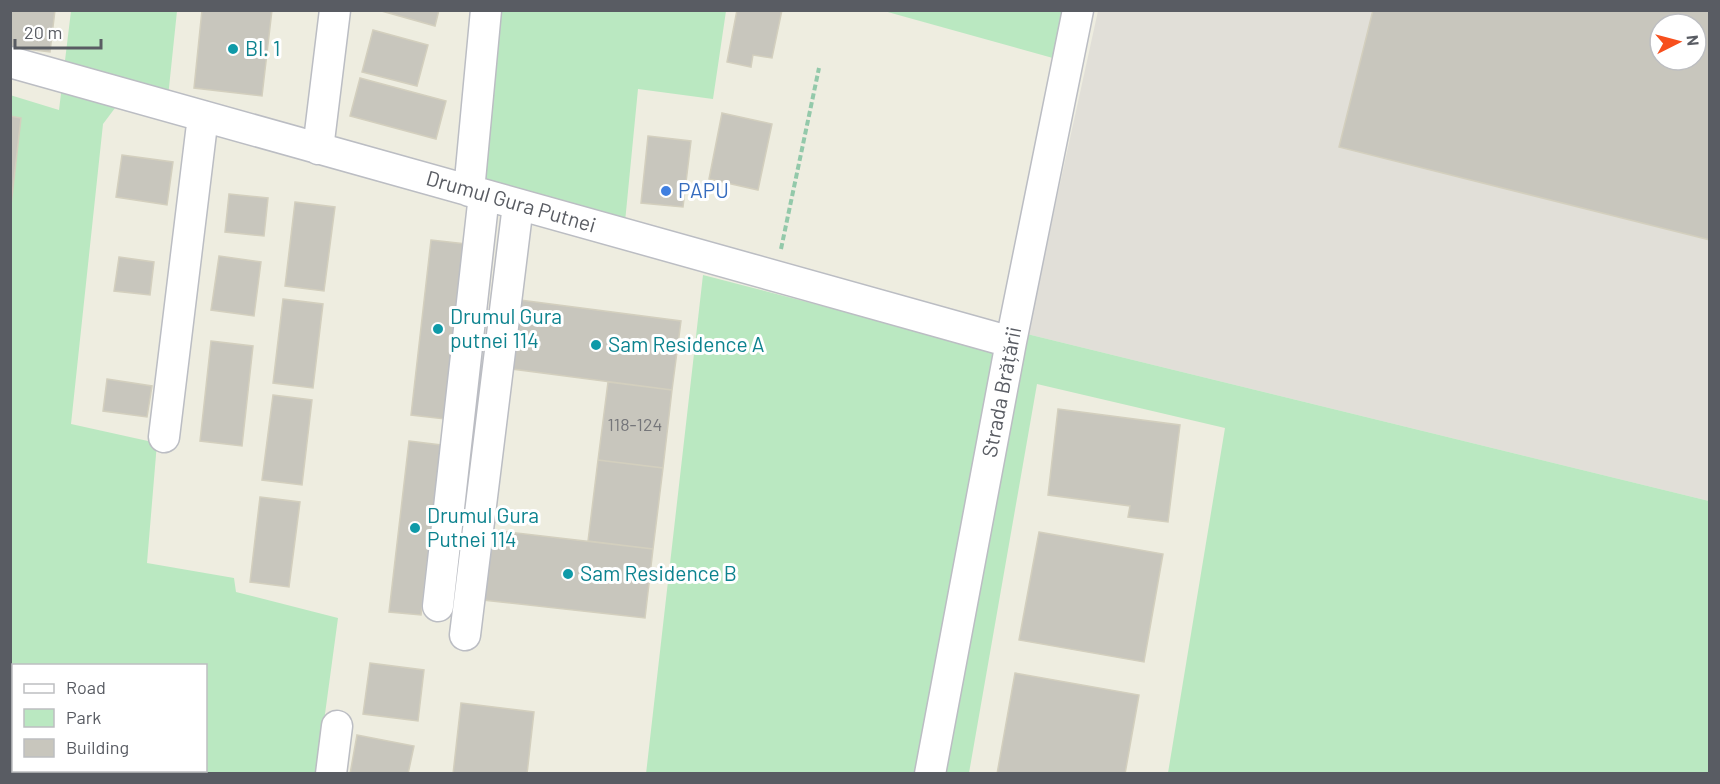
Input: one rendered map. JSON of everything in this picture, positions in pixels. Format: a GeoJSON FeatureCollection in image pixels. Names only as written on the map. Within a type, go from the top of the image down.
{"type":"FeatureCollection","features":[{"type":"Feature","properties":{"kind":"street"},"geometry":{"type":"LineString","coordinates":[[318,149],[335,10]]}},
{"type":"Feature","properties":{"kind":"street"},"geometry":{"type":"LineString","coordinates":[[438,606],[476,193],[486,10]]}},
{"type":"Feature","properties":{"kind":"street","name":"Strada Brățării"},"geometry":{"type":"LineString","coordinates":[[930,774],[1011,342],[1078,10]]}},
{"type":"Feature","properties":{"kind":"street","name":"Drumul Gura Putnei"},"geometry":{"type":"LineString","coordinates":[[10,62],[1011,342]]}},
{"type":"Feature","properties":{"kind":"street"},"geometry":{"type":"LineString","coordinates":[[164,437],[203,116]]}},
{"type":"Feature","properties":{"kind":"street"},"geometry":{"type":"LineString","coordinates":[[465,635],[518,205]]}},
{"type":"Feature","properties":{"kind":"street"},"geometry":{"type":"LineString","coordinates":[[331,774],[337,726]]}},
{"type":"Feature","properties":{"kind":"path"},"geometry":{"type":"LineString","coordinates":[[776,276],[819,68]]}},
{"type":"Feature","properties":{"kind":"shaded area"},"geometry":{"type":"Polygon","coordinates":[[[1098,11],[1709,11],[1709,501],[1027,334],[1098,11]]]}},
{"type":"Feature","properties":{"kind":"green space"},"geometry":{"type":"Polygon","coordinates":[[[71,11],[177,11],[168,97],[133,84],[103,124],[71,424],[157,443],[147,563],[234,578],[236,592],[338,618],[317,773],[11,773],[10,95],[59,110],[71,11]]]}},
{"type":"Feature","properties":{"kind":"green space"},"geometry":{"type":"Polygon","coordinates":[[[497,11],[726,11],[713,99],[638,89],[625,222],[476,178],[497,11]]]}},
{"type":"Feature","properties":{"kind":"green space"},"geometry":{"type":"Polygon","coordinates":[[[884,11],[1070,11],[1060,60],[884,11]]]}},
{"type":"Feature","properties":{"kind":"green space"},"geometry":{"type":"Polygon","coordinates":[[[703,275],[992,350],[1027,334],[1709,501],[1709,773],[1168,773],[1225,428],[1037,384],[969,773],[646,774],[703,275]]]}},
{"type":"Feature","properties":{"kind":"building"},"geometry":{"type":"Polygon","coordinates":[[[10,10],[55,10],[50,52],[10,47],[10,10]]]}},
{"type":"Feature","properties":{"kind":"building","name":"Bl. 1"},"geometry":{"type":"Polygon","coordinates":[[[202,10],[272,10],[262,96],[194,88],[202,10]]]}},
{"type":"Feature","properties":{"kind":"building"},"geometry":{"type":"Polygon","coordinates":[[[378,10],[439,10],[435,26],[378,10]]]}},
{"type":"Feature","properties":{"kind":"building"},"geometry":{"type":"Polygon","coordinates":[[[737,10],[782,10],[772,58],[753,55],[751,67],[727,62],[737,10]]]}},
{"type":"Feature","properties":{"kind":"building"},"geometry":{"type":"Polygon","coordinates":[[[1373,10],[1710,10],[1710,240],[1339,147],[1373,10]]]}},
{"type":"Feature","properties":{"kind":"building"},"geometry":{"type":"Polygon","coordinates":[[[373,30],[428,45],[417,86],[362,72],[373,30]]]}},
{"type":"Feature","properties":{"kind":"building"},"geometry":{"type":"Polygon","coordinates":[[[360,78],[446,101],[436,139],[350,116],[360,78]]]}},
{"type":"Feature","properties":{"kind":"building"},"geometry":{"type":"Polygon","coordinates":[[[722,113],[772,124],[758,190],[709,179],[722,113]]]}},
{"type":"Feature","properties":{"kind":"building"},"geometry":{"type":"Polygon","coordinates":[[[10,116],[21,118],[10,214],[10,116]]]}},
{"type":"Feature","properties":{"kind":"building"},"geometry":{"type":"Polygon","coordinates":[[[648,136],[691,141],[683,207],[641,203],[648,136]]]}},
{"type":"Feature","properties":{"kind":"building"},"geometry":{"type":"Polygon","coordinates":[[[122,155],[173,162],[167,205],[116,197],[122,155]]]}},
{"type":"Feature","properties":{"kind":"building"},"geometry":{"type":"Polygon","coordinates":[[[229,194],[268,198],[264,236],[225,232],[229,194]]]}},
{"type":"Feature","properties":{"kind":"building"},"geometry":{"type":"Polygon","coordinates":[[[295,202],[335,207],[324,291],[285,286],[295,202]]]}},
{"type":"Feature","properties":{"kind":"building","name":"Drumul Gura putnei 114"},"geometry":{"type":"Polygon","coordinates":[[[431,240],[466,244],[445,419],[411,415],[431,240]]]}},
{"type":"Feature","properties":{"kind":"building"},"geometry":{"type":"Polygon","coordinates":[[[219,256],[261,262],[254,316],[211,310],[219,256]]]}},
{"type":"Feature","properties":{"kind":"building"},"geometry":{"type":"Polygon","coordinates":[[[119,257],[154,262],[150,295],[114,291],[119,257]]]}},
{"type":"Feature","properties":{"kind":"building"},"geometry":{"type":"Polygon","coordinates":[[[283,299],[323,304],[313,388],[273,383],[283,299]]]}},
{"type":"Feature","properties":{"kind":"building","name":"Sam Residence A"},"geometry":{"type":"Polygon","coordinates":[[[520,300],[681,321],[672,390],[512,369],[520,300]]]}},
{"type":"Feature","properties":{"kind":"building"},"geometry":{"type":"Polygon","coordinates":[[[211,341],[253,346],[242,446],[200,441],[211,341]]]}},
{"type":"Feature","properties":{"kind":"building"},"geometry":{"type":"Polygon","coordinates":[[[107,379],[152,386],[147,417],[103,411],[107,379]]]}},
{"type":"Feature","properties":{"kind":"building"},"geometry":{"type":"Polygon","coordinates":[[[608,382],[672,390],[663,468],[598,460],[608,382]]]}},
{"type":"Feature","properties":{"kind":"building"},"geometry":{"type":"Polygon","coordinates":[[[273,395],[312,400],[302,485],[262,480],[273,395]]]}},
{"type":"Feature","properties":{"kind":"building"},"geometry":{"type":"Polygon","coordinates":[[[1058,409],[1180,425],[1168,522],[1128,517],[1130,506],[1048,495],[1058,409]]]}},
{"type":"Feature","properties":{"kind":"building","name":"Drumul Gura Putnei 114"},"geometry":{"type":"Polygon","coordinates":[[[409,441],[441,445],[421,615],[389,612],[409,441]]]}},
{"type":"Feature","properties":{"kind":"building","name":"Sam Residence B"},"geometry":{"type":"Polygon","coordinates":[[[598,460],[663,468],[653,549],[588,541],[598,460]]]}},
{"type":"Feature","properties":{"kind":"building"},"geometry":{"type":"Polygon","coordinates":[[[260,497],[300,502],[289,587],[250,582],[260,497]]]}},
{"type":"Feature","properties":{"kind":"building","name":"Sam Residence B"},"geometry":{"type":"Polygon","coordinates":[[[491,530],[653,549],[645,618],[483,600],[491,530]]]}},
{"type":"Feature","properties":{"kind":"building"},"geometry":{"type":"Polygon","coordinates":[[[1039,532],[1163,554],[1144,662],[1019,640],[1039,532]]]}},
{"type":"Feature","properties":{"kind":"building"},"geometry":{"type":"Polygon","coordinates":[[[370,663],[424,670],[418,721],[363,714],[370,663]]]}},
{"type":"Feature","properties":{"kind":"building"},"geometry":{"type":"Polygon","coordinates":[[[1015,673],[1139,695],[1125,774],[997,774],[1015,673]]]}},
{"type":"Feature","properties":{"kind":"building"},"geometry":{"type":"Polygon","coordinates":[[[461,703],[534,712],[527,774],[453,774],[461,703]]]}},
{"type":"Feature","properties":{"kind":"building"},"geometry":{"type":"Polygon","coordinates":[[[357,735],[414,746],[408,774],[350,774],[357,735]]]}},
{"type":"Feature","properties":{"kind":"place","name":"Bl. 1"},"geometry":{"type":"Point","coordinates":[233,49]}},
{"type":"Feature","properties":{"kind":"place","name":"PAPU"},"geometry":{"type":"Point","coordinates":[666,191]}},
{"type":"Feature","properties":{"kind":"place","name":"Drumul Gura putnei 114"},"geometry":{"type":"Point","coordinates":[438,329]}},
{"type":"Feature","properties":{"kind":"place","name":"Sam Residence A"},"geometry":{"type":"Point","coordinates":[596,345]}},
{"type":"Feature","properties":{"kind":"place","name":"Drumul Gura Putnei 114"},"geometry":{"type":"Point","coordinates":[415,528]}},
{"type":"Feature","properties":{"kind":"place","name":"Sam Residence B"},"geometry":{"type":"Point","coordinates":[568,574]}}]}
